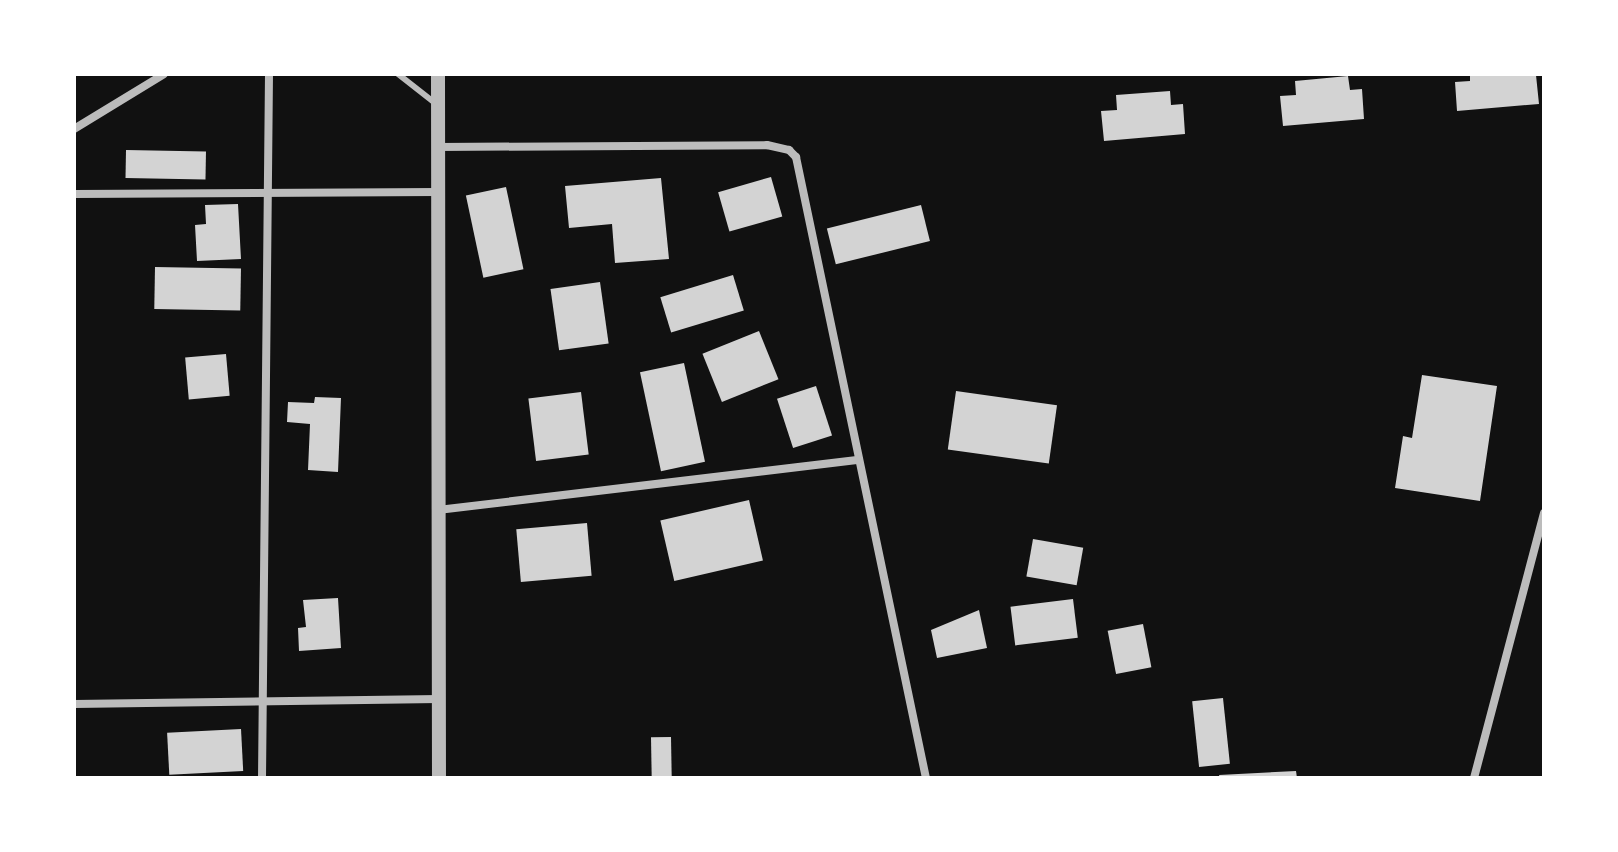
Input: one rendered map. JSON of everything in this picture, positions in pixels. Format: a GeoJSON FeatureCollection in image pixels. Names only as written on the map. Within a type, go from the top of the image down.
{"type":"FeatureCollection","features":[{"type":"Feature","properties":{"kind":"street"},"geometry":{"type":"LineString","coordinates":[[74,129],[164,74]]}},
{"type":"Feature","properties":{"kind":"street"},"geometry":{"type":"LineString","coordinates":[[262,778],[269,74]]}},
{"type":"Feature","properties":{"kind":"street"},"geometry":{"type":"LineString","coordinates":[[438,74],[439,778]]}},
{"type":"Feature","properties":{"kind":"street"},"geometry":{"type":"LineString","coordinates":[[438,147],[767,145],[789,150],[796,157],[926,778]]}},
{"type":"Feature","properties":{"kind":"street"},"geometry":{"type":"LineString","coordinates":[[74,194],[438,192]]}},
{"type":"Feature","properties":{"kind":"street"},"geometry":{"type":"LineString","coordinates":[[438,510],[859,460]]}},
{"type":"Feature","properties":{"kind":"street"},"geometry":{"type":"LineString","coordinates":[[1474,778],[1544,513]]}},
{"type":"Feature","properties":{"kind":"street"},"geometry":{"type":"LineString","coordinates":[[74,704],[439,699]]}},
{"type":"Feature","properties":{"kind":"lane"},"geometry":{"type":"LineString","coordinates":[[398,74],[438,105]]}},
{"type":"Feature","properties":{"kind":"building"},"geometry":{"type":"Polygon","coordinates":[[[1470,74],[1536,75],[1539,104],[1457,111],[1455,82],[1470,81],[1470,74]]]}},
{"type":"Feature","properties":{"kind":"building"},"geometry":{"type":"Polygon","coordinates":[[[1348,76],[1350,90],[1362,89],[1364,119],[1283,126],[1280,96],[1296,95],[1295,81],[1348,76]]]}},
{"type":"Feature","properties":{"kind":"building"},"geometry":{"type":"Polygon","coordinates":[[[1170,91],[1171,105],[1183,104],[1185,134],[1104,141],[1101,111],[1117,110],[1116,95],[1170,91]]]}},
{"type":"Feature","properties":{"kind":"building"},"geometry":{"type":"Polygon","coordinates":[[[126,150],[206,151],[205,179],[126,178],[126,150]]]}},
{"type":"Feature","properties":{"kind":"building"},"geometry":{"type":"Polygon","coordinates":[[[771,177],[782,216],[729,232],[718,192],[771,177]]]}},
{"type":"Feature","properties":{"kind":"building"},"geometry":{"type":"Polygon","coordinates":[[[661,178],[669,259],[615,263],[612,224],[569,228],[565,186],[661,178]]]}},
{"type":"Feature","properties":{"kind":"building"},"geometry":{"type":"Polygon","coordinates":[[[506,187],[523,269],[483,278],[466,196],[506,187]]]}},
{"type":"Feature","properties":{"kind":"building"},"geometry":{"type":"Polygon","coordinates":[[[238,204],[241,259],[197,261],[195,225],[206,224],[205,205],[238,204]]]}},
{"type":"Feature","properties":{"kind":"building"},"geometry":{"type":"Polygon","coordinates":[[[921,205],[930,241],[836,264],[827,228],[921,205]]]}},
{"type":"Feature","properties":{"kind":"building"},"geometry":{"type":"Polygon","coordinates":[[[155,267],[241,269],[240,310],[154,309],[155,267]]]}},
{"type":"Feature","properties":{"kind":"building"},"geometry":{"type":"Polygon","coordinates":[[[733,275],[744,310],[671,333],[660,297],[733,275]]]}},
{"type":"Feature","properties":{"kind":"building"},"geometry":{"type":"Polygon","coordinates":[[[600,282],[609,343],[559,350],[550,289],[600,282]]]}},
{"type":"Feature","properties":{"kind":"building"},"geometry":{"type":"Polygon","coordinates":[[[759,331],[778,379],[722,402],[702,354],[759,331]]]}},
{"type":"Feature","properties":{"kind":"building"},"geometry":{"type":"Polygon","coordinates":[[[226,354],[230,396],[189,399],[185,358],[226,354]]]}},
{"type":"Feature","properties":{"kind":"building"},"geometry":{"type":"Polygon","coordinates":[[[684,363],[705,462],[661,471],[640,372],[684,363]]]}},
{"type":"Feature","properties":{"kind":"building"},"geometry":{"type":"Polygon","coordinates":[[[1422,375],[1497,386],[1480,501],[1395,488],[1403,436],[1412,438],[1422,375]]]}},
{"type":"Feature","properties":{"kind":"building"},"geometry":{"type":"Polygon","coordinates":[[[816,386],[832,435],[793,448],[777,399],[816,386]]]}},
{"type":"Feature","properties":{"kind":"building"},"geometry":{"type":"Polygon","coordinates":[[[956,391],[1057,405],[1049,464],[948,449],[956,391]]]}},
{"type":"Feature","properties":{"kind":"building"},"geometry":{"type":"Polygon","coordinates":[[[581,392],[589,455],[536,461],[528,398],[581,392]]]}},
{"type":"Feature","properties":{"kind":"building"},"geometry":{"type":"Polygon","coordinates":[[[315,397],[341,398],[338,472],[308,470],[310,424],[287,422],[288,402],[314,403],[315,397]]]}},
{"type":"Feature","properties":{"kind":"building"},"geometry":{"type":"Polygon","coordinates":[[[749,500],[763,560],[674,581],[660,520],[749,500]]]}},
{"type":"Feature","properties":{"kind":"building"},"geometry":{"type":"Polygon","coordinates":[[[587,523],[592,576],[521,582],[516,529],[587,523]]]}},
{"type":"Feature","properties":{"kind":"building"},"geometry":{"type":"Polygon","coordinates":[[[1033,539],[1083,548],[1077,585],[1026,576],[1033,539]]]}},
{"type":"Feature","properties":{"kind":"building"},"geometry":{"type":"Polygon","coordinates":[[[338,598],[341,648],[299,651],[298,628],[306,627],[303,600],[338,598]]]}},
{"type":"Feature","properties":{"kind":"building"},"geometry":{"type":"Polygon","coordinates":[[[1073,599],[1078,638],[1015,645],[1010,607],[1073,599]]]}},
{"type":"Feature","properties":{"kind":"building"},"geometry":{"type":"Polygon","coordinates":[[[979,610],[987,648],[937,658],[931,630],[979,610]]]}},
{"type":"Feature","properties":{"kind":"building"},"geometry":{"type":"Polygon","coordinates":[[[1143,624],[1151,667],[1116,674],[1108,631],[1143,624]]]}},
{"type":"Feature","properties":{"kind":"building"},"geometry":{"type":"Polygon","coordinates":[[[1223,698],[1230,764],[1199,767],[1192,701],[1223,698]]]}},
{"type":"Feature","properties":{"kind":"building"},"geometry":{"type":"Polygon","coordinates":[[[241,729],[243,771],[169,775],[167,733],[241,729]]]}},
{"type":"Feature","properties":{"kind":"building"},"geometry":{"type":"Polygon","coordinates":[[[651,737],[671,737],[672,778],[652,778],[651,737]]]}},
{"type":"Feature","properties":{"kind":"building"},"geometry":{"type":"Polygon","coordinates":[[[1296,771],[1297,778],[1220,778],[1219,775],[1296,771]]]}}]}
